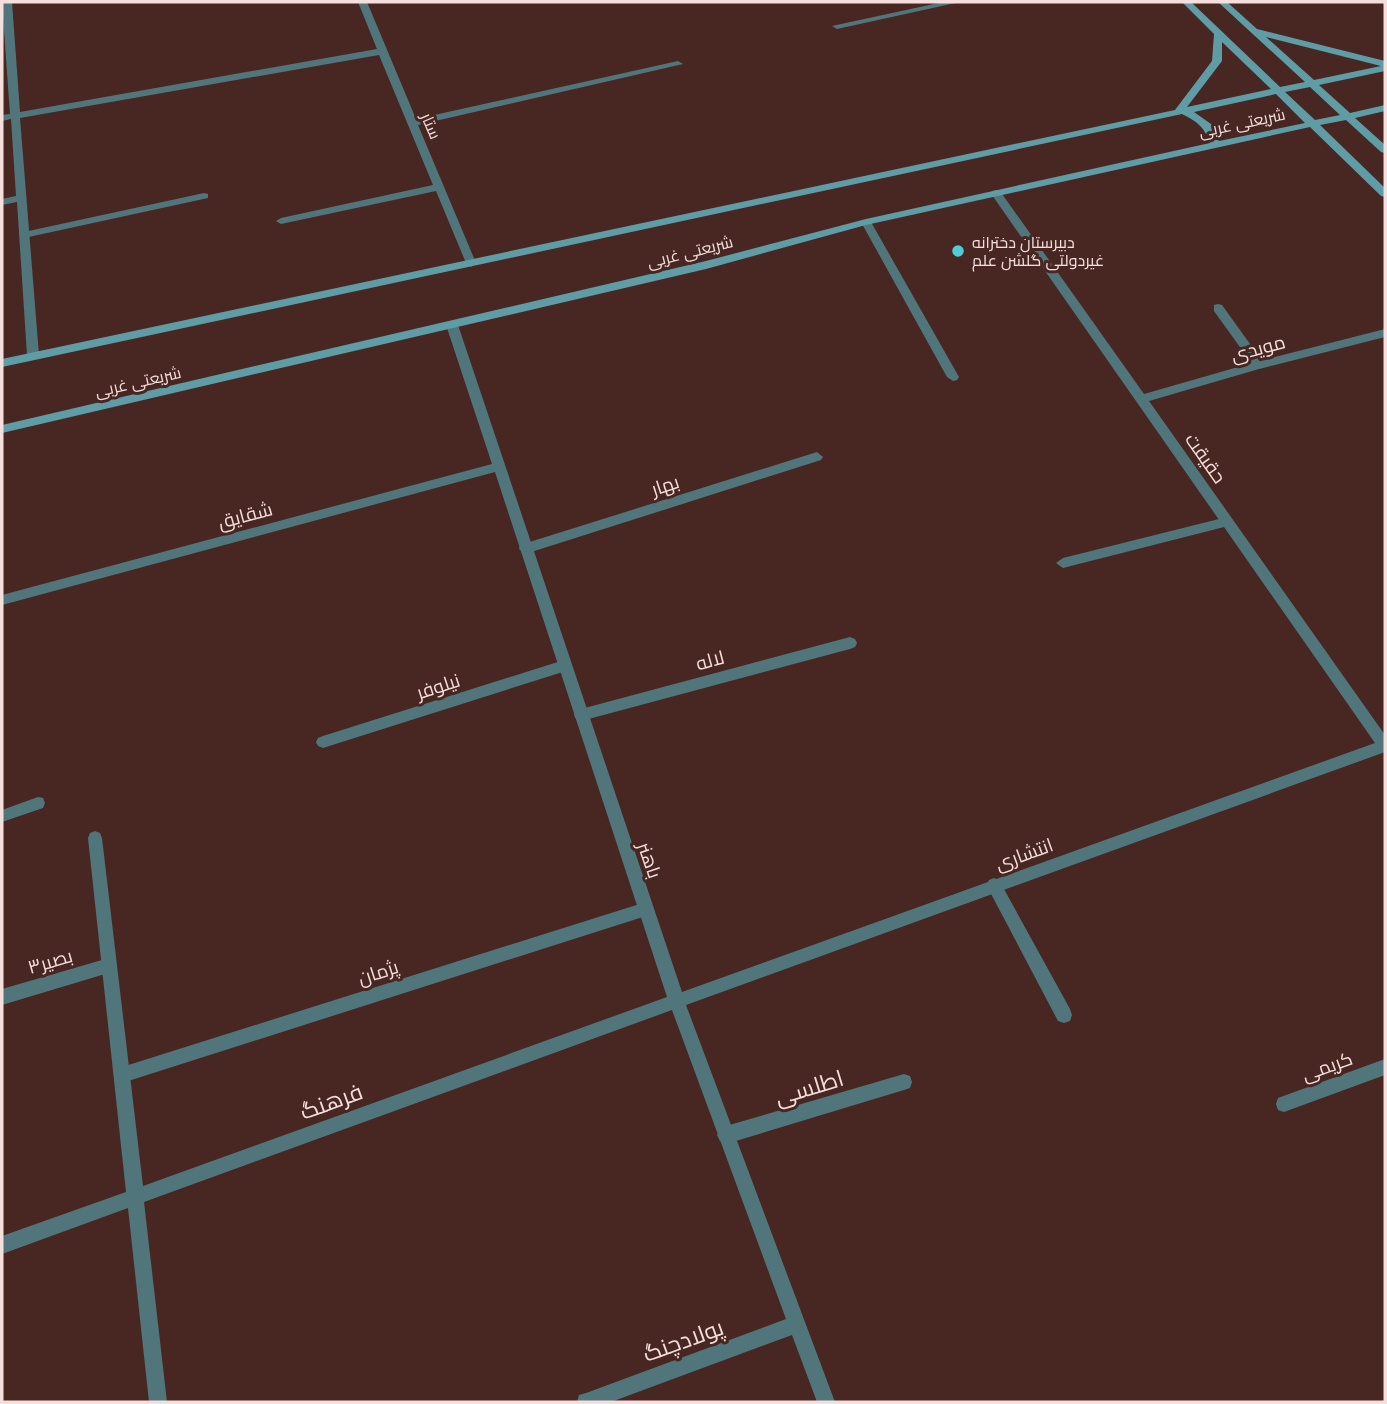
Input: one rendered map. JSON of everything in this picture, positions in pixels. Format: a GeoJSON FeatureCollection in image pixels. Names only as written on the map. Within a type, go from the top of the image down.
{"type":"FeatureCollection","features":[{"type":"Feature","properties":{"kind":"main road"},"geometry":{"type":"LineString","coordinates":[[1186,2],[1212,7],[1251,30],[1350,115],[1385,150]]}},
{"type":"Feature","properties":{"kind":"main road"},"geometry":{"type":"LineString","coordinates":[[1212,7],[1218,34],[1217,61],[1180,110],[1202,118],[1212,131],[1215,144]]}},
{"type":"Feature","properties":{"kind":"main road"},"geometry":{"type":"LineString","coordinates":[[1251,30],[1385,66]]}},
{"type":"Feature","properties":{"kind":"main road"},"geometry":{"type":"LineString","coordinates":[[1218,34],[1385,194]]}},
{"type":"Feature","properties":{"kind":"main road","name":"شریعتی غربی"},"geometry":{"type":"LineString","coordinates":[[2,363],[1180,110],[1278,93],[1385,66]]}},
{"type":"Feature","properties":{"kind":"main road","name":"شریعتی غربی"},"geometry":{"type":"LineString","coordinates":[[2,429],[706,265],[866,222],[1385,108]]}},
{"type":"Feature","properties":{"kind":"street"},"geometry":{"type":"LineString","coordinates":[[7,2],[33,355]]}},
{"type":"Feature","properties":{"kind":"street","name":"ستار"},"geometry":{"type":"LineString","coordinates":[[362,2],[471,263]]}},
{"type":"Feature","properties":{"kind":"street"},"geometry":{"type":"LineString","coordinates":[[837,26],[955,2]]}},
{"type":"Feature","properties":{"kind":"street"},"geometry":{"type":"LineString","coordinates":[[2,118],[383,51]]}},
{"type":"Feature","properties":{"kind":"street"},"geometry":{"type":"LineString","coordinates":[[413,123],[678,64]]}},
{"type":"Feature","properties":{"kind":"street"},"geometry":{"type":"LineString","coordinates":[[281,221],[440,187]]}},
{"type":"Feature","properties":{"kind":"street","name":"حقیقت"},"geometry":{"type":"LineString","coordinates":[[996,194],[1385,745]]}},
{"type":"Feature","properties":{"kind":"street"},"geometry":{"type":"LineString","coordinates":[[24,235],[204,195]]}},
{"type":"Feature","properties":{"kind":"street"},"geometry":{"type":"LineString","coordinates":[[2,202],[22,198]]}},
{"type":"Feature","properties":{"kind":"street"},"geometry":{"type":"LineString","coordinates":[[866,222],[953,377]]}},
{"type":"Feature","properties":{"kind":"street"},"geometry":{"type":"LineString","coordinates":[[1217,308],[1259,365]]}},
{"type":"Feature","properties":{"kind":"street","name":"باهنر"},"geometry":{"type":"LineString","coordinates":[[452,325],[676,999],[826,1402]]}},
{"type":"Feature","properties":{"kind":"street","name":"مویدی"},"geometry":{"type":"LineString","coordinates":[[1141,399],[1385,333]]}},
{"type":"Feature","properties":{"kind":"street","name":"بهار"},"geometry":{"type":"LineString","coordinates":[[525,549],[817,457]]}},
{"type":"Feature","properties":{"kind":"street","name":"شقایق"},"geometry":{"type":"LineString","coordinates":[[2,600],[497,467]]}},
{"type":"Feature","properties":{"kind":"street"},"geometry":{"type":"LineString","coordinates":[[1062,563],[1227,522]]}},
{"type":"Feature","properties":{"kind":"street","name":"لاله"},"geometry":{"type":"LineString","coordinates":[[580,715],[850,643]]}},
{"type":"Feature","properties":{"kind":"street","name":"نیلوفر"},"geometry":{"type":"LineString","coordinates":[[323,743],[565,666]]}},
{"type":"Feature","properties":{"kind":"street","name":"انتشاری"},"geometry":{"type":"LineString","coordinates":[[676,999],[1385,745]]}},
{"type":"Feature","properties":{"kind":"street"},"geometry":{"type":"LineString","coordinates":[[2,816],[38,803]]}},
{"type":"Feature","properties":{"kind":"street"},"geometry":{"type":"LineString","coordinates":[[95,838],[159,1402]]}},
{"type":"Feature","properties":{"kind":"street"},"geometry":{"type":"LineString","coordinates":[[994,885],[1064,1015]]}},
{"type":"Feature","properties":{"kind":"street","name":"پژمان"},"geometry":{"type":"LineString","coordinates":[[122,1075],[646,909]]}},
{"type":"Feature","properties":{"kind":"street","name":"بصیر۳"},"geometry":{"type":"LineString","coordinates":[[2,996],[109,966]]}},
{"type":"Feature","properties":{"kind":"street","name":"فرهنگ"},"geometry":{"type":"LineString","coordinates":[[2,1245],[676,999]]}},
{"type":"Feature","properties":{"kind":"street","name":"کریمی"},"geometry":{"type":"LineString","coordinates":[[1284,1104],[1385,1067]]}},
{"type":"Feature","properties":{"kind":"street","name":"اطلسی"},"geometry":{"type":"LineString","coordinates":[[726,1135],[904,1082]]}},
{"type":"Feature","properties":{"kind":"street","name":"پولادچنگ"},"geometry":{"type":"LineString","coordinates":[[586,1402],[797,1324]]}},
{"type":"Feature","properties":{"kind":"place","name":"دبیرستان دخترانه غیردولتی گلشن علم"},"geometry":{"type":"Point","coordinates":[958,251]}}]}
